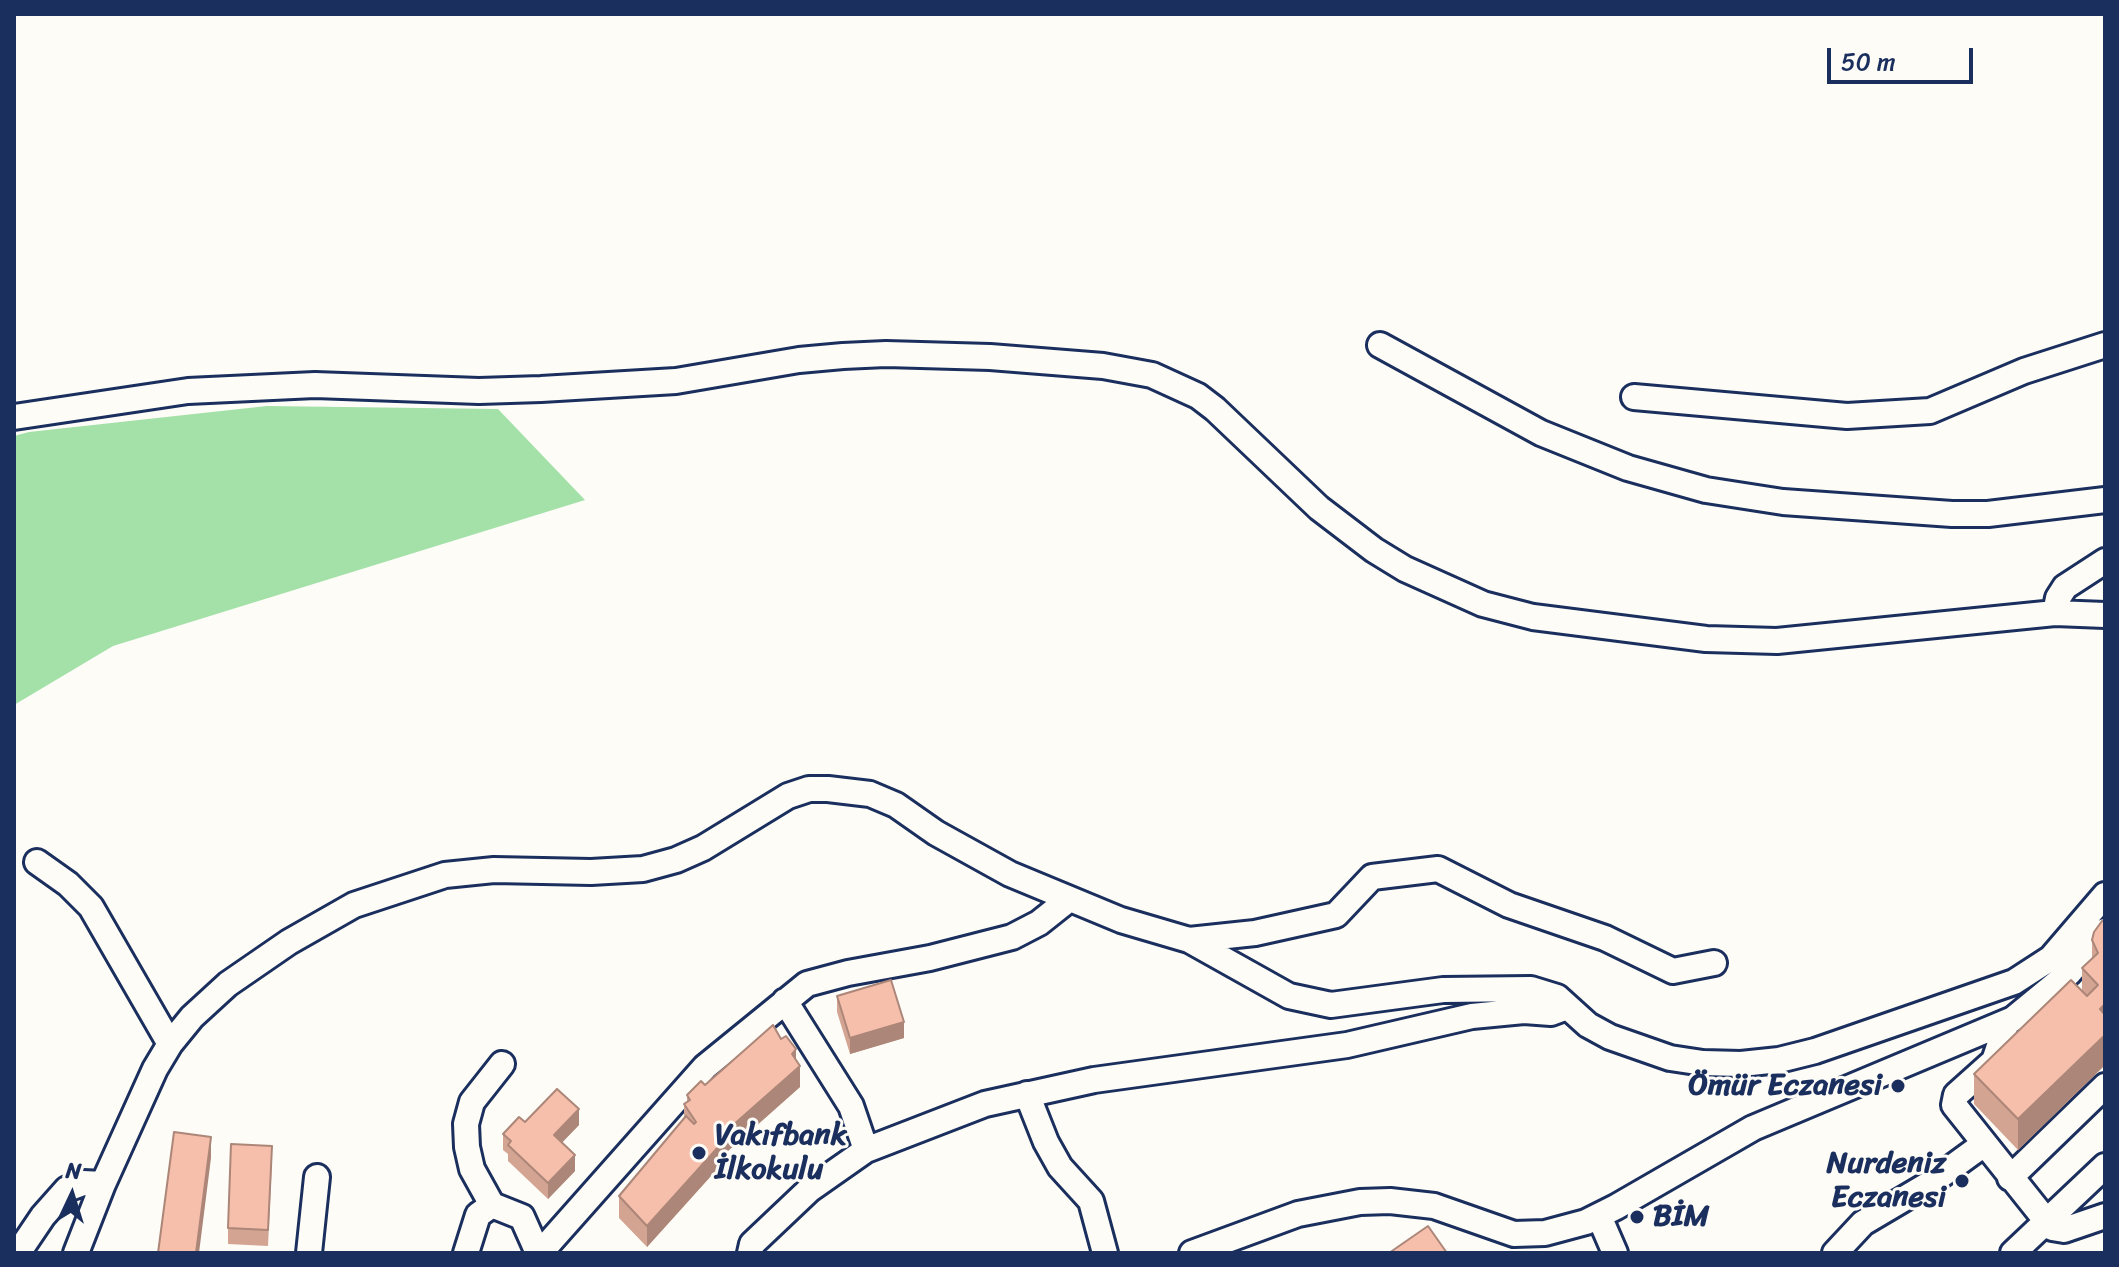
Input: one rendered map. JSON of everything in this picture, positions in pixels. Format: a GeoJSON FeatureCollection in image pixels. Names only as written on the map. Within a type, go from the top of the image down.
{"type":"FeatureCollection","features":[{"type":"Feature","properties":{"kind":"street"},"geometry":{"type":"LineString","coordinates":[[1380,345],[1541,433],[1628,468],[1706,490],[1783,502],[1952,514],[1988,514],[2105,500]]}},
{"type":"Feature","properties":{"kind":"street"},"geometry":{"type":"LineString","coordinates":[[1634,397],[1847,416],[1930,411],[2024,371],[2105,345]]}},
{"type":"Feature","properties":{"kind":"street"},"geometry":{"type":"LineString","coordinates":[[14,417],[188,391],[315,385],[479,391],[541,389],[676,381],[799,360],[843,356],[990,357],[1103,366],[1152,375],[1198,396],[1319,508],[1374,550],[1405,569],[1483,604],[1533,617],[1706,639],[1777,641],[2055,613],[2105,615]]}},
{"type":"Feature","properties":{"kind":"street"},"geometry":{"type":"LineString","coordinates":[[2055,613],[2058,598],[2065,587],[2105,561]]}},
{"type":"Feature","properties":{"kind":"street"},"geometry":{"type":"LineString","coordinates":[[76,1253],[103,1184],[155,1069],[170,1044],[192,1017],[228,984],[289,942],[354,905],[445,875],[494,870],[591,872],[643,869],[676,860],[703,848],[780,800],[809,789],[870,794],[896,805],[936,833],[1010,874],[1121,920],[1189,940],[1289,996],[1331,1005],[1443,990],[1531,989],[1557,997],[1588,1025],[1610,1037],[1670,1058],[1703,1063],[1741,1064],[1779,1060],[1815,1051],[2014,982],[2051,958],[2105,895]]}},
{"type":"Feature","properties":{"kind":"street"},"geometry":{"type":"LineString","coordinates":[[37,862],[68,884],[91,907],[170,1044]]}},
{"type":"Feature","properties":{"kind":"street"},"geometry":{"type":"LineString","coordinates":[[1189,940],[1255,933],[1336,915],[1372,877],[1438,869],[1509,905],[1605,938],[1673,971],[1714,963]]}},
{"type":"Feature","properties":{"kind":"street"},"geometry":{"type":"LineString","coordinates":[[502,1064],[472,1102],[466,1124],[467,1147],[472,1169],[492,1205],[522,1217],[539,1253],[705,1067],[807,984],[1012,937],[1039,923],[1068,900]]}},
{"type":"Feature","properties":{"kind":"street"},"geometry":{"type":"LineString","coordinates":[[1192,1253],[1298,1214],[1360,1202],[1413,1202],[1450,1211],[1541,1243],[1599,1216],[1753,1128],[2007,1022],[2043,997],[2069,973],[2105,931]]}},
{"type":"Feature","properties":{"kind":"street"},"geometry":{"type":"LineString","coordinates":[[785,1001],[851,1106],[866,1150]]}},
{"type":"Feature","properties":{"kind":"street"},"geometry":{"type":"LineString","coordinates":[[750,1253],[752,1244],[809,1190],[866,1150],[985,1104],[1094,1080],[1347,1045],[1472,1016],[1524,1011],[1551,1013],[1567,1007]]}},
{"type":"Feature","properties":{"kind":"street"},"geometry":{"type":"LineString","coordinates":[[2007,1022],[1994,1061],[1962,1088],[1954,1100],[1957,1110],[2052,1228],[2064,1230],[2105,1216]]}},
{"type":"Feature","properties":{"kind":"street"},"geometry":{"type":"LineString","coordinates":[[2010,1178],[2105,1086]]}},
{"type":"Feature","properties":{"kind":"street"},"geometry":{"type":"LineString","coordinates":[[1027,1094],[1046,1142],[1060,1167],[1091,1201],[1105,1253]]}},
{"type":"Feature","properties":{"kind":"street"},"geometry":{"type":"LineString","coordinates":[[1835,1253],[1863,1223],[1929,1184],[1984,1144]]}},
{"type":"Feature","properties":{"kind":"street"},"geometry":{"type":"LineString","coordinates":[[2013,1253],[2105,1166]]}},
{"type":"Feature","properties":{"kind":"street"},"geometry":{"type":"LineString","coordinates":[[309,1253],[317,1177]]}},
{"type":"Feature","properties":{"kind":"street"},"geometry":{"type":"LineString","coordinates":[[18,1253],[43,1216],[67,1189],[83,1183],[103,1184]]}},
{"type":"Feature","properties":{"kind":"street"},"geometry":{"type":"LineString","coordinates":[[466,1253],[478,1215],[492,1205]]}},
{"type":"Feature","properties":{"kind":"street"},"geometry":{"type":"LineString","coordinates":[[1599,1216],[1615,1253]]}},
{"type":"Feature","properties":{"kind":"green space"},"geometry":{"type":"Polygon","coordinates":[[[267,406],[498,409],[585,500],[113,646],[14,705],[14,436],[267,406]]]}},
{"type":"Feature","properties":{"kind":"building"},"geometry":{"type":"Polygon","coordinates":[[[2105,920],[2105,1004],[2100,1009],[2105,1015],[2105,1035],[2018,1119],[1974,1074],[2071,980],[2087,996],[2098,985],[2082,968],[2098,953],[2092,940],[2094,932],[2105,920]]]}},
{"type":"Feature","properties":{"kind":"building"},"geometry":{"type":"Polygon","coordinates":[[[891,980],[904,1022],[850,1038],[837,996],[891,980]]]}},
{"type":"Feature","properties":{"kind":"building","name":"Vakıfbank İlkokulu"},"geometry":{"type":"Polygon","coordinates":[[[773,1025],[781,1039],[786,1036],[796,1049],[792,1054],[800,1066],[715,1141],[720,1145],[647,1226],[619,1196],[686,1116],[694,1124],[696,1122],[684,1104],[690,1100],[687,1095],[701,1081],[705,1085],[773,1025]]]}},
{"type":"Feature","properties":{"kind":"building"},"geometry":{"type":"Polygon","coordinates":[[[557,1089],[579,1109],[554,1135],[575,1155],[548,1183],[508,1145],[511,1141],[503,1134],[519,1117],[525,1122],[557,1089]]]}},
{"type":"Feature","properties":{"kind":"building"},"geometry":{"type":"Polygon","coordinates":[[[174,1132],[211,1137],[196,1253],[158,1253],[174,1132]]]}},
{"type":"Feature","properties":{"kind":"building"},"geometry":{"type":"Polygon","coordinates":[[[231,1144],[272,1146],[268,1230],[228,1228],[231,1144]]]}},
{"type":"Feature","properties":{"kind":"building"},"geometry":{"type":"Polygon","coordinates":[[[1428,1226],[1447,1253],[1389,1253],[1428,1226]]]}},
{"type":"Feature","properties":{"kind":"place","name":"Ömür Eczanesi"},"geometry":{"type":"Point","coordinates":[1898,1086]}},
{"type":"Feature","properties":{"kind":"place","name":"Vakıfbank İlkokulu"},"geometry":{"type":"Point","coordinates":[699,1153]}},
{"type":"Feature","properties":{"kind":"place","name":"Nurdeniz Eczanesi"},"geometry":{"type":"Point","coordinates":[1962,1181]}},
{"type":"Feature","properties":{"kind":"place","name":"BİM"},"geometry":{"type":"Point","coordinates":[1637,1217]}}]}
